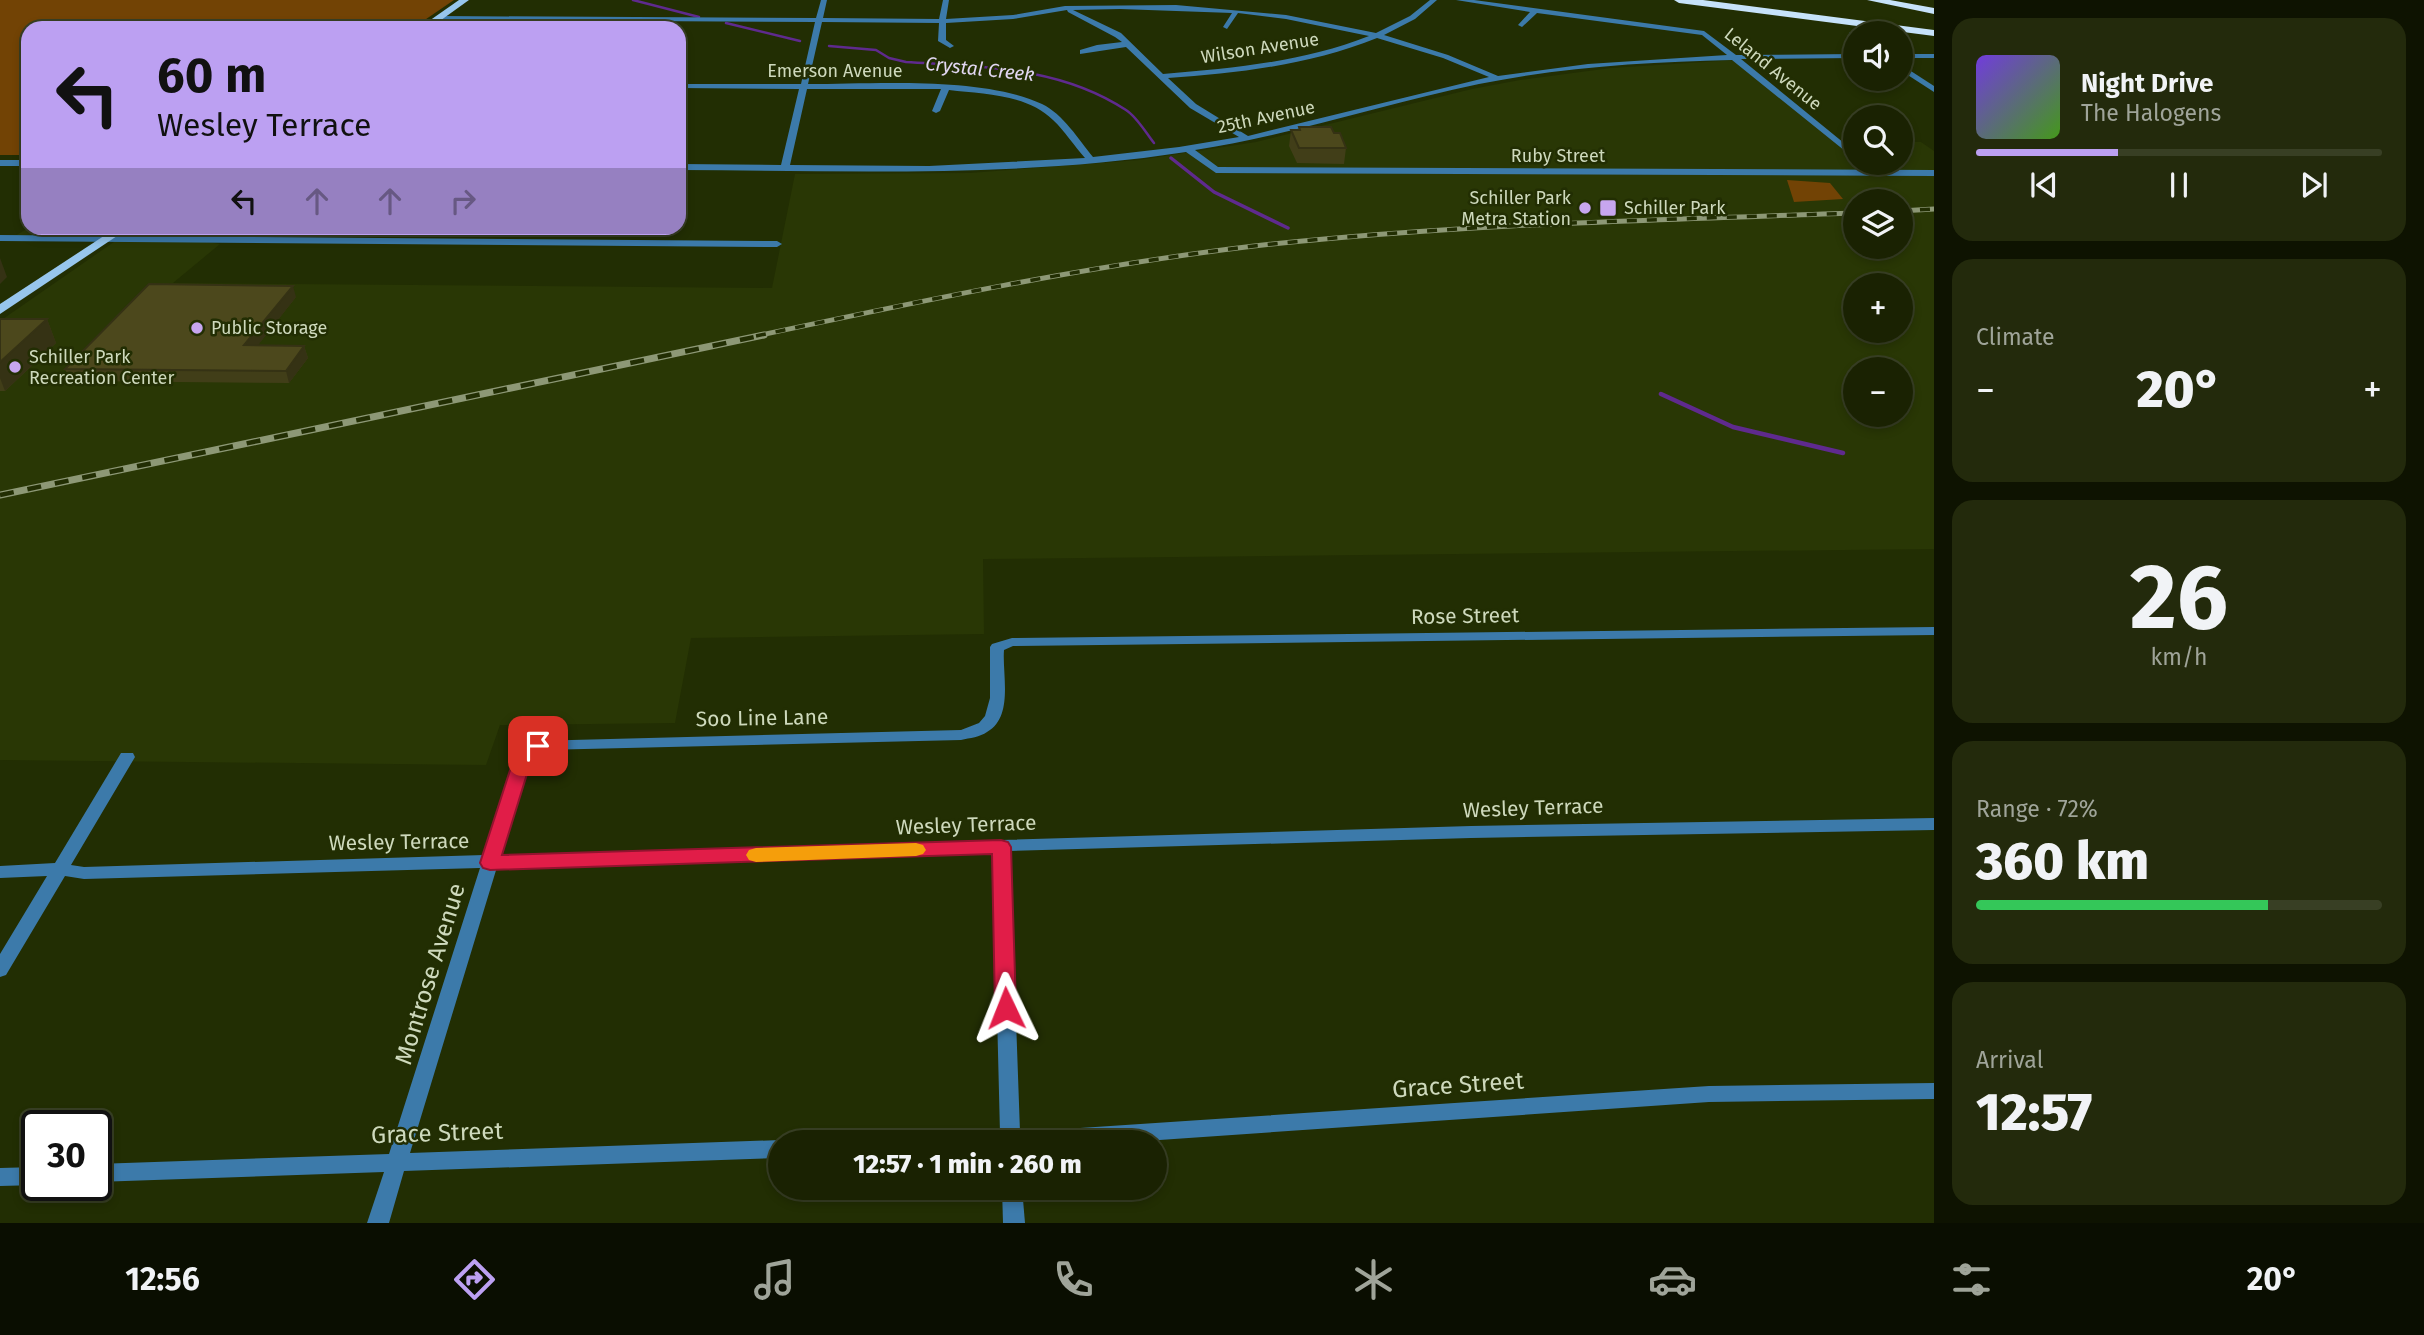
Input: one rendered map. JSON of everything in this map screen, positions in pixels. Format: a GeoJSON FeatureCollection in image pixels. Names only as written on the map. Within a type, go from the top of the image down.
{"type":"FeatureCollection","features":[{"type":"Feature","properties":{"kind":"highway"},"geometry":{"type":"LineString","coordinates":[[1679,0],[1934,33]]}},
{"type":"Feature","properties":{"kind":"highway"},"geometry":{"type":"LineString","coordinates":[[1767,0],[1930,16]]}},
{"type":"Feature","properties":{"kind":"highway"},"geometry":{"type":"LineString","coordinates":[[1872,0],[1930,16]]}},
{"type":"Feature","properties":{"kind":"main road"},"geometry":{"type":"LineString","coordinates":[[434,21],[466,0]]}},
{"type":"Feature","properties":{"kind":"main road"},"geometry":{"type":"LineString","coordinates":[[0,310],[112,235]]}},
{"type":"Feature","properties":{"kind":"street"},"geometry":{"type":"LineString","coordinates":[[785,168],[824,0]]}},
{"type":"Feature","properties":{"kind":"street"},"geometry":{"type":"LineString","coordinates":[[946,0],[943,9],[942,41],[950,47]]}},
{"type":"Feature","properties":{"kind":"street"},"geometry":{"type":"LineString","coordinates":[[1062,8],[1082,0]]}},
{"type":"Feature","properties":{"kind":"street","name":"Wilson Avenue"},"geometry":{"type":"LineString","coordinates":[[1161,76],[1245,70],[1294,62],[1341,50],[1414,18],[1434,0]]}},
{"type":"Feature","properties":{"kind":"street"},"geometry":{"type":"LineString","coordinates":[[1459,0],[1535,10]]}},
{"type":"Feature","properties":{"kind":"street"},"geometry":{"type":"LineString","coordinates":[[439,18],[943,21],[1010,17],[1062,8],[1155,7],[1236,11],[1310,20],[1380,34],[1454,58],[1497,78]]}},
{"type":"Feature","properties":{"kind":"street"},"geometry":{"type":"LineString","coordinates":[[1062,8],[1094,22],[1129,44],[1193,106],[1246,138]]}},
{"type":"Feature","properties":{"kind":"street"},"geometry":{"type":"LineString","coordinates":[[1522,25],[1535,10]]}},
{"type":"Feature","properties":{"kind":"street","name":"Leland Avenue"},"geometry":{"type":"LineString","coordinates":[[1535,10],[1704,33],[1843,146]]}},
{"type":"Feature","properties":{"kind":"street"},"geometry":{"type":"LineString","coordinates":[[1227,27],[1236,11]]}},
{"type":"Feature","properties":{"kind":"street"},"geometry":{"type":"LineString","coordinates":[[1083,52],[1097,47],[1129,44]]}},
{"type":"Feature","properties":{"kind":"street","name":"25th Avenue"},"geometry":{"type":"LineString","coordinates":[[686,167],[965,168],[1091,160],[1188,149],[1246,138],[1497,78],[1615,63],[1734,56],[1843,56]]}},
{"type":"Feature","properties":{"kind":"street"},"geometry":{"type":"LineString","coordinates":[[1913,56],[1934,56]]}},
{"type":"Feature","properties":{"kind":"street"},"geometry":{"type":"LineString","coordinates":[[1913,75],[1934,90]]}},
{"type":"Feature","properties":{"kind":"street","name":"Emerson Avenue"},"geometry":{"type":"LineString","coordinates":[[686,86],[946,87],[1004,94],[1040,106],[1055,117],[1091,160]]}},
{"type":"Feature","properties":{"kind":"street"},"geometry":{"type":"LineString","coordinates":[[936,111],[946,87]]}},
{"type":"Feature","properties":{"kind":"street","name":"Ruby Street"},"geometry":{"type":"LineString","coordinates":[[1188,149],[1216,170],[1843,173]]}},
{"type":"Feature","properties":{"kind":"street"},"geometry":{"type":"LineString","coordinates":[[0,163],[21,163]]}},
{"type":"Feature","properties":{"kind":"street","name":"Ruby Street"},"geometry":{"type":"LineString","coordinates":[[1913,173],[1934,173]]}},
{"type":"Feature","properties":{"kind":"street"},"geometry":{"type":"LineString","coordinates":[[0,238],[777,244]]}},
{"type":"Feature","properties":{"kind":"street","name":"Rose Street"},"geometry":{"type":"LineString","coordinates":[[986,727],[996,710],[997,647],[1013,642],[1934,631]]}},
{"type":"Feature","properties":{"kind":"street","name":"Soo Line Lane"},"geometry":{"type":"LineString","coordinates":[[538,746],[961,735],[986,727]]}},
{"type":"Feature","properties":{"kind":"street","name":"Montrose Avenue"},"geometry":{"type":"LineString","coordinates":[[378,1223],[523,758],[538,746]]}},
{"type":"Feature","properties":{"kind":"street"},"geometry":{"type":"LineString","coordinates":[[0,970],[127,757]]}},
{"type":"Feature","properties":{"kind":"street","name":"Wesley Terrace"},"geometry":{"type":"LineString","coordinates":[[0,872],[60,869],[84,873],[490,863],[1625,827],[1934,824]]}},
{"type":"Feature","properties":{"kind":"street"},"geometry":{"type":"LineString","coordinates":[[1001,847],[1010,1130]]}},
{"type":"Feature","properties":{"kind":"street","name":"Grace Street"},"geometry":{"type":"LineString","coordinates":[[1167,1131],[1709,1094],[1934,1091]]}},
{"type":"Feature","properties":{"kind":"street","name":"Grace Street"},"geometry":{"type":"LineString","coordinates":[[112,1172],[768,1149]]}},
{"type":"Feature","properties":{"kind":"street"},"geometry":{"type":"LineString","coordinates":[[0,1177],[21,1176]]}},
{"type":"Feature","properties":{"kind":"street"},"geometry":{"type":"LineString","coordinates":[[1013,1200],[1014,1223]]}},
{"type":"Feature","properties":{"kind":"shaded area"},"geometry":{"type":"Polygon","coordinates":[[[0,0],[454,0],[423,21],[21,21],[21,155],[0,155],[0,0]]]}},
{"type":"Feature","properties":{"kind":"shaded area"},"geometry":{"type":"Polygon","coordinates":[[[1736,60],[1836,142],[1843,142],[1843,175],[1913,175],[1913,142],[1921,142],[1934,151],[1934,549],[983,559],[984,634],[691,638],[675,723],[500,725],[486,765],[0,760],[0,321],[124,235],[217,235],[207,242],[220,244],[173,283],[772,288],[795,174],[970,173],[1139,160],[1256,142],[1472,89],[1611,68],[1736,60]]]}},
{"type":"Feature","properties":{"kind":"shaded area"},"geometry":{"type":"Polygon","coordinates":[[[1787,180],[1830,183],[1843,199],[1794,202],[1787,180]]]}},
{"type":"Feature","properties":{"kind":"shaded area"},"geometry":{"type":"Polygon","coordinates":[[[21,232],[21,235],[108,235],[105,237],[15,236],[21,232]]]}},
{"type":"Feature","properties":{"kind":"building"},"geometry":{"type":"Polygon","coordinates":[[[1299,127],[1331,127],[1334,133],[1340,133],[1346,148],[1299,148],[1291,130],[1300,130],[1299,127]]]}},
{"type":"Feature","properties":{"kind":"building","name":"Public Storage"},"geometry":{"type":"Polygon","coordinates":[[[149,284],[293,286],[244,345],[304,346],[286,371],[65,369],[149,284]]]}},
{"type":"Feature","properties":{"kind":"building"},"geometry":{"type":"Polygon","coordinates":[[[0,319],[47,319],[0,362],[0,319]]]}},
{"type":"Feature","properties":{"kind":"waterway","name":"Crystal Creek"},"geometry":{"type":"LineString","coordinates":[[633,0],[699,17]]}},
{"type":"Feature","properties":{"kind":"waterway","name":"Crystal Creek"},"geometry":{"type":"LineString","coordinates":[[726,23],[800,41]]}},
{"type":"Feature","properties":{"kind":"waterway","name":"Crystal Creek"},"geometry":{"type":"LineString","coordinates":[[829,46],[876,50],[889,58],[906,62],[1019,71],[1074,85],[1126,110],[1154,143]]}},
{"type":"Feature","properties":{"kind":"waterway","name":"Crystal Creek"},"geometry":{"type":"LineString","coordinates":[[1171,158],[1214,192],[1288,228]]}},
{"type":"Feature","properties":{"kind":"waterway","name":"Crystal Creek"},"geometry":{"type":"LineString","coordinates":[[1661,394],[1733,427],[1843,453]]}},
{"type":"Feature","properties":{"kind":"railway"},"geometry":{"type":"LineString","coordinates":[[1913,210],[1934,209]]}},
{"type":"Feature","properties":{"kind":"railway"},"geometry":{"type":"LineString","coordinates":[[756,336],[1066,274],[1254,246],[1479,228],[1843,213]]}},
{"type":"Feature","properties":{"kind":"railway"},"geometry":{"type":"LineString","coordinates":[[0,495],[764,335]]}},
{"type":"Feature","properties":{"kind":"slow traffic"},"geometry":{"type":"LineString","coordinates":[[756,855],[916,850]]}},
{"type":"Feature","properties":{"kind":"place","name":"Schiller Park Metra Station"},"geometry":{"type":"Point","coordinates":[1585,208]}},
{"type":"Feature","properties":{"kind":"place","name":"Schiller Park"},"geometry":{"type":"Point","coordinates":[1608,208]}},
{"type":"Feature","properties":{"kind":"place","name":"Public Storage"},"geometry":{"type":"Point","coordinates":[197,328]}},
{"type":"Feature","properties":{"kind":"place","name":"Schiller Park Recreation Center"},"geometry":{"type":"Point","coordinates":[15,367]}},
{"type":"Feature","properties":{"kind":"route"},"geometry":{"type":"LineString","coordinates":[[538,746],[523,758],[490,863],[1001,847],[1006,1008]]}}]}
